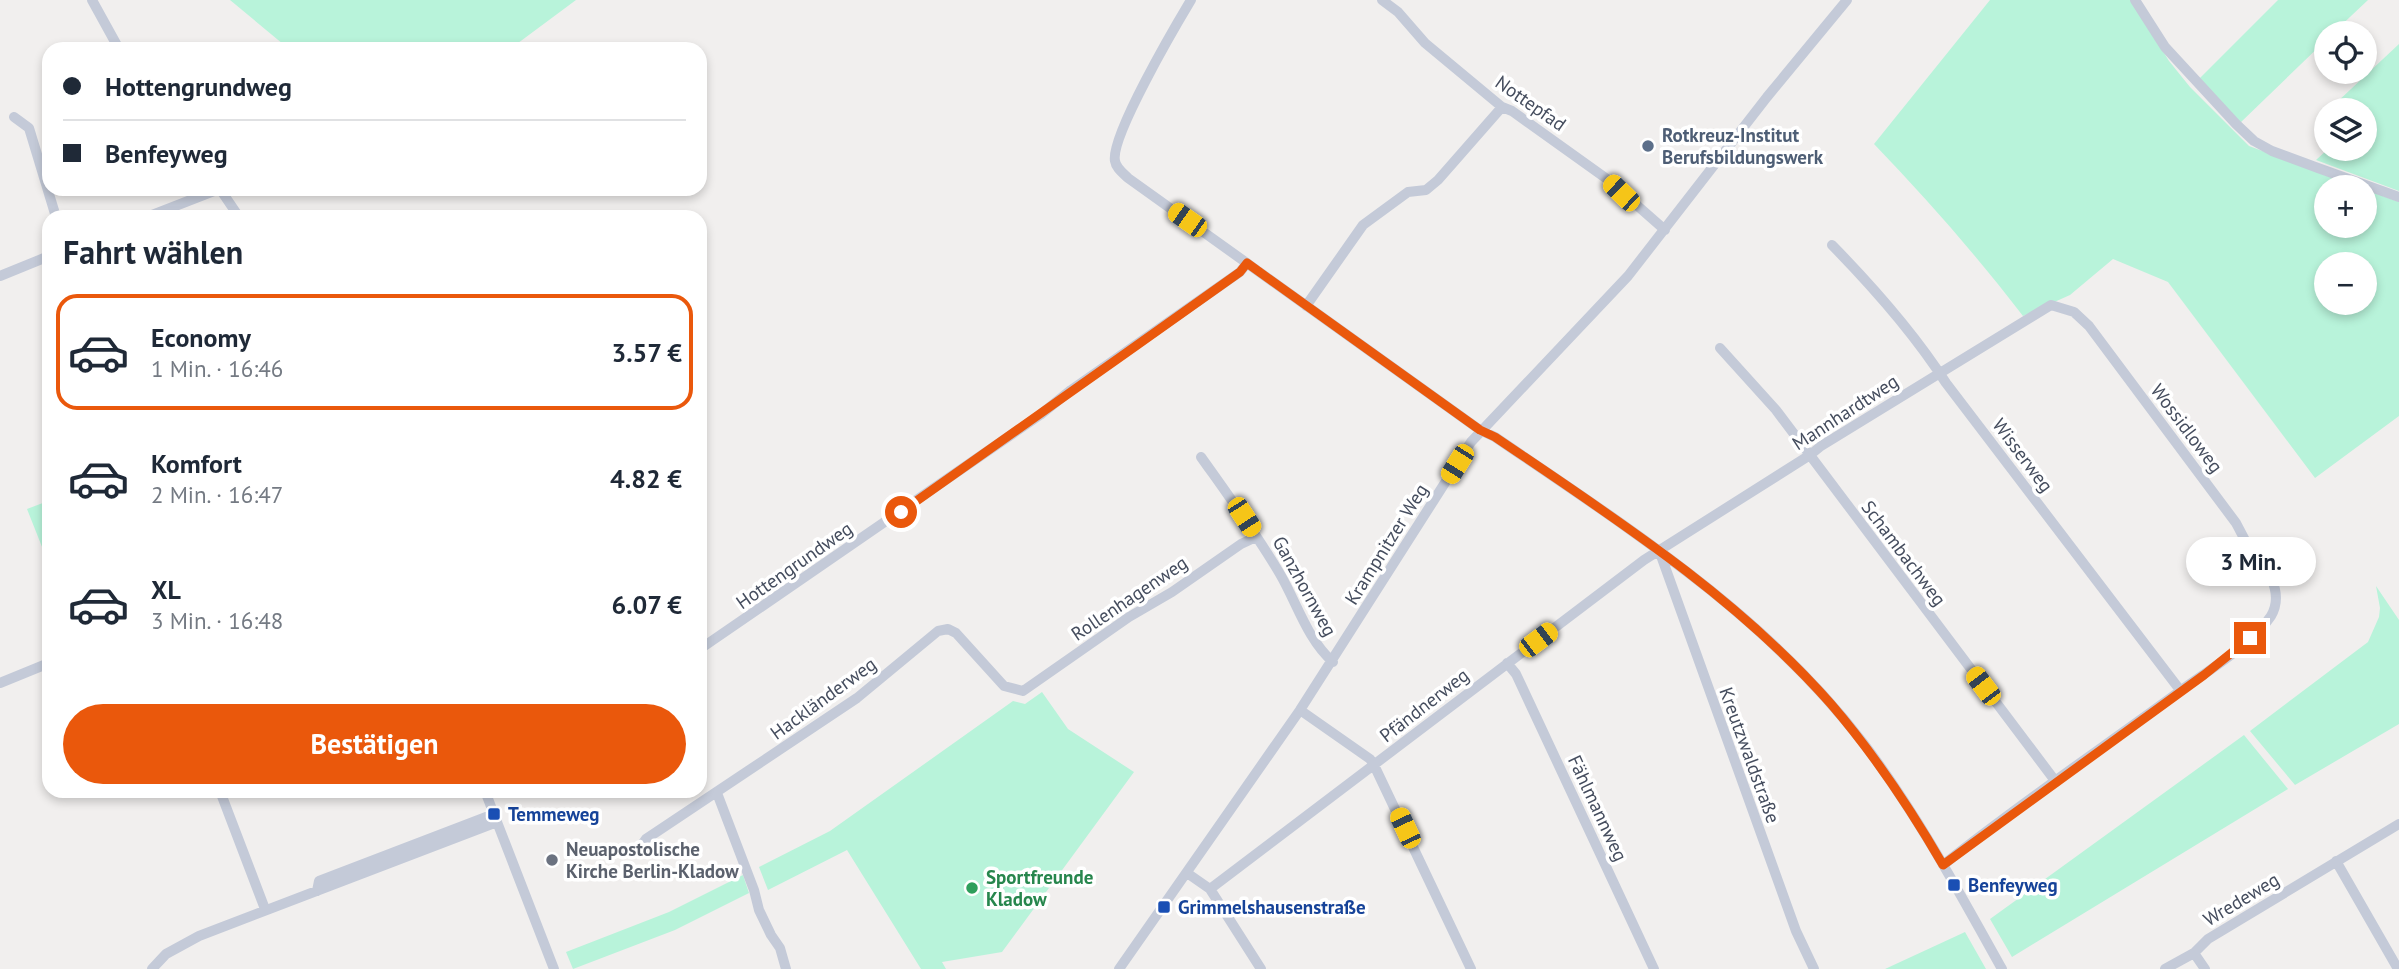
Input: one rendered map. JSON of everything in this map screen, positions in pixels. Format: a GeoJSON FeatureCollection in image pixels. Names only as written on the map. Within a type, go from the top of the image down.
{"type":"FeatureCollection","features":[{"type":"Feature","properties":{"kind":"street"},"geometry":{"type":"LineString","coordinates":[[92,0],[115,42]]}},
{"type":"Feature","properties":{"kind":"street"},"geometry":{"type":"LineString","coordinates":[[1191,0],[1141,90],[1121,135],[1115,161],[1118,168],[1128,178],[1480,430],[1495,437],[1659,550],[1758,630],[1830,703],[1863,743],[1901,796],[2002,969]]}},
{"type":"Feature","properties":{"kind":"street","name":"Nottepfad"},"geometry":{"type":"LineString","coordinates":[[1382,0],[1398,12],[1425,43],[1502,107],[1512,111],[1582,161],[1665,230]]}},
{"type":"Feature","properties":{"kind":"street","name":"Krampnitzer Weg"},"geometry":{"type":"LineString","coordinates":[[1119,969],[1300,710],[1480,430],[1590,319],[1628,276],[1767,97],[1847,0]]}},
{"type":"Feature","properties":{"kind":"street"},"geometry":{"type":"LineString","coordinates":[[2134,0],[2165,47],[2254,141],[2318,168],[2399,197]]}},
{"type":"Feature","properties":{"kind":"street"},"geometry":{"type":"LineString","coordinates":[[1306,306],[1363,225],[1408,192],[1426,190],[1438,180],[1502,107]]}},
{"type":"Feature","properties":{"kind":"street"},"geometry":{"type":"LineString","coordinates":[[14,117],[29,128],[42,171]]}},
{"type":"Feature","properties":{"kind":"street"},"geometry":{"type":"LineString","coordinates":[[165,210],[201,196]]}},
{"type":"Feature","properties":{"kind":"street","name":"Wisserweg"},"geometry":{"type":"LineString","coordinates":[[1832,245],[1884,301],[2180,690]]}},
{"type":"Feature","properties":{"kind":"street"},"geometry":{"type":"LineString","coordinates":[[0,276],[42,259]]}},
{"type":"Feature","properties":{"kind":"street","name":"Hottengrundweg"},"geometry":{"type":"LineString","coordinates":[[707,644],[1040,415],[1071,390],[1240,272],[1247,263]]}},
{"type":"Feature","properties":{"kind":"street","name":"Mannhardtweg"},"geometry":{"type":"LineString","coordinates":[[1659,550],[1811,455],[1821,446],[2050,305]]}},
{"type":"Feature","properties":{"kind":"street","name":"Wossidloweg"},"geometry":{"type":"LineString","coordinates":[[2050,305],[2074,312],[2089,326],[2236,523],[2273,580],[2276,592],[2275,607],[2259,629],[2204,675],[2180,690]]}},
{"type":"Feature","properties":{"kind":"street","name":"Schambachweg"},"geometry":{"type":"LineString","coordinates":[[1720,348],[1776,410],[1811,455],[2056,782]]}},
{"type":"Feature","properties":{"kind":"street","name":"Ganzhornweg"},"geometry":{"type":"LineString","coordinates":[[1201,457],[1280,575],[1318,649],[1332,662]]}},
{"type":"Feature","properties":{"kind":"street","name":"Rollenhagenweg"},"geometry":{"type":"LineString","coordinates":[[1023,691],[1118,625],[1241,544],[1256,537]]}},
{"type":"Feature","properties":{"kind":"street","name":"Pfändnerweg"},"geometry":{"type":"LineString","coordinates":[[1210,889],[1659,550]]}},
{"type":"Feature","properties":{"kind":"street","name":"Kreutzwaldstraße"},"geometry":{"type":"LineString","coordinates":[[1659,550],[1792,919],[1814,969]]}},
{"type":"Feature","properties":{"kind":"street","name":"Hackländerweg"},"geometry":{"type":"LineString","coordinates":[[636,853],[646,839],[857,698],[902,662],[925,639],[943,628],[956,633],[1004,686],[1023,691]]}},
{"type":"Feature","properties":{"kind":"street","name":"Fählmannweg"},"geometry":{"type":"LineString","coordinates":[[1507,663],[1516,674],[1654,969]]}},
{"type":"Feature","properties":{"kind":"street"},"geometry":{"type":"LineString","coordinates":[[0,683],[42,666]]}},
{"type":"Feature","properties":{"kind":"street"},"geometry":{"type":"LineString","coordinates":[[1943,865],[2180,690]]}},
{"type":"Feature","properties":{"kind":"street"},"geometry":{"type":"LineString","coordinates":[[1300,710],[1374,765],[1471,969]]}},
{"type":"Feature","properties":{"kind":"street"},"geometry":{"type":"LineString","coordinates":[[717,793],[759,910],[780,948],[786,969]]}},
{"type":"Feature","properties":{"kind":"street"},"geometry":{"type":"LineString","coordinates":[[223,798],[265,909]]}},
{"type":"Feature","properties":{"kind":"street"},"geometry":{"type":"LineString","coordinates":[[490,798],[554,969]]}},
{"type":"Feature","properties":{"kind":"street"},"geometry":{"type":"LineString","coordinates":[[152,969],[166,954],[181,945],[496,818]]}},
{"type":"Feature","properties":{"kind":"street","name":"Wredeweg"},"geometry":{"type":"LineString","coordinates":[[2165,969],[2194,953],[2208,939],[2399,824]]}},
{"type":"Feature","properties":{"kind":"street"},"geometry":{"type":"LineString","coordinates":[[2336,862],[2398,969]]}},
{"type":"Feature","properties":{"kind":"street"},"geometry":{"type":"LineString","coordinates":[[1187,873],[1210,889],[1261,969]]}},
{"type":"Feature","properties":{"kind":"street"},"geometry":{"type":"LineString","coordinates":[[2194,953],[2205,969]]}},
{"type":"Feature","properties":{"kind":"green space"},"geometry":{"type":"Polygon","coordinates":[[[230,0],[576,0],[519,42],[281,42],[230,0]]]}},
{"type":"Feature","properties":{"kind":"green space"},"geometry":{"type":"Polygon","coordinates":[[[1990,0],[2131,0],[2169,61],[2190,87],[2249,146],[2328,175],[2314,175],[2314,238],[2377,238],[2377,194],[2399,202],[2399,416],[2315,478],[2168,282],[2113,259],[2070,295],[2023,316],[1874,144],[1990,0]]]}},
{"type":"Feature","properties":{"kind":"green space"},"geometry":{"type":"Polygon","coordinates":[[[2278,0],[2368,0],[2346,21],[2314,21],[2314,52],[2240,123],[2197,81],[2278,0]]]}},
{"type":"Feature","properties":{"kind":"green space"},"geometry":{"type":"Polygon","coordinates":[[[2399,44],[2399,191],[2377,183],[2377,175],[2356,175],[2319,161],[2377,161],[2377,98],[2341,98],[2356,84],[2377,84],[2377,65],[2399,44]]]}},
{"type":"Feature","properties":{"kind":"green space"},"geometry":{"type":"Polygon","coordinates":[[[42,503],[42,547],[27,509],[42,503]]]}},
{"type":"Feature","properties":{"kind":"green space"},"geometry":{"type":"Polygon","coordinates":[[[2376,586],[2399,620],[2399,724],[2295,785],[2250,731],[2368,642],[2379,617],[2376,586]]]}},
{"type":"Feature","properties":{"kind":"green space","name":"Sportfreunde Kladow"},"geometry":{"type":"Polygon","coordinates":[[[1042,692],[1068,729],[1134,772],[1002,952],[942,962],[946,969],[921,969],[847,850],[768,890],[759,867],[830,831],[1013,701],[1025,704],[1042,692]]]}},
{"type":"Feature","properties":{"kind":"green space"},"geometry":{"type":"Polygon","coordinates":[[[2244,735],[2288,789],[2012,957],[1990,919],[2244,735]]]}},
{"type":"Feature","properties":{"kind":"green space"},"geometry":{"type":"Polygon","coordinates":[[[743,875],[749,893],[675,930],[573,969],[566,952],[669,912],[743,875]]]}},
{"type":"Feature","properties":{"kind":"green space"},"geometry":{"type":"Polygon","coordinates":[[[1965,932],[1986,969],[1885,969],[1965,932]]]}},
{"type":"Feature","properties":{"kind":"place","name":"Rotkreuz-Institut Berufsbildungswerk"},"geometry":{"type":"Point","coordinates":[1648,146]}},
{"type":"Feature","properties":{"kind":"place","name":"Temmeweg"},"geometry":{"type":"Point","coordinates":[494,814]}},
{"type":"Feature","properties":{"kind":"place","name":"Neuapostolische Kirche Berlin-Kladow"},"geometry":{"type":"Point","coordinates":[552,860]}},
{"type":"Feature","properties":{"kind":"place","name":"Benfeyweg"},"geometry":{"type":"Point","coordinates":[1954,885]}},
{"type":"Feature","properties":{"kind":"place","name":"Sportfreunde Kladow"},"geometry":{"type":"Point","coordinates":[972,888]}},
{"type":"Feature","properties":{"kind":"place","name":"Grimmelshausenstraße"},"geometry":{"type":"Point","coordinates":[1164,907]}},
{"type":"Feature","properties":{"kind":"route"},"geometry":{"type":"LineString","coordinates":[[901,512],[1240,272],[1247,263],[1480,430],[1495,437],[1659,550],[1734,609],[1830,703],[1863,743],[1915,816],[1943,865],[2204,675],[2250,638]]}}]}
